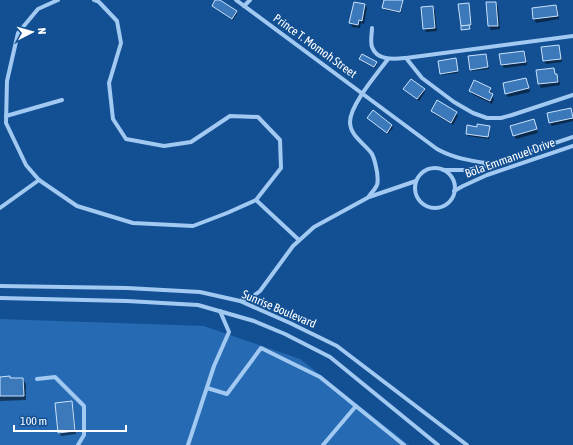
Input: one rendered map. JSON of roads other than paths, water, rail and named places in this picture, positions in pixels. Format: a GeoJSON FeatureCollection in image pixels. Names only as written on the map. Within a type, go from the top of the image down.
{"type":"FeatureCollection","features":[{"type":"Feature","properties":{"kind":"street"},"geometry":{"type":"LineString","coordinates":[[58,0],[38,9],[18,33],[7,81],[6,124],[26,165],[39,180],[77,206],[133,223],[192,226],[227,214],[256,200],[281,168],[280,140],[258,117],[230,116],[190,142],[164,146],[126,139],[113,119],[109,84],[121,43],[117,21],[99,2],[94,0]]}},
{"type":"Feature","properties":{"kind":"street","name":"Prince T. Momoh Street"},"geometry":{"type":"LineString","coordinates":[[236,0],[437,149],[457,158],[493,164]]}},
{"type":"Feature","properties":{"kind":"street"},"geometry":{"type":"LineString","coordinates":[[244,6],[250,0]]}},
{"type":"Feature","properties":{"kind":"street"},"geometry":{"type":"LineString","coordinates":[[372,28],[372,46],[374,52],[388,59],[406,58],[573,36]]}},
{"type":"Feature","properties":{"kind":"street"},"geometry":{"type":"LineString","coordinates":[[406,58],[422,78],[454,102],[473,113],[488,118],[501,118],[573,95]]}},
{"type":"Feature","properties":{"kind":"street"},"geometry":{"type":"LineString","coordinates":[[368,197],[378,186],[376,166],[372,155],[351,129],[350,116],[363,94],[388,59]]}},
{"type":"Feature","properties":{"kind":"street"},"geometry":{"type":"LineString","coordinates":[[6,116],[62,100]]}},
{"type":"Feature","properties":{"kind":"street","name":"Bola Emmanuel Drive"},"geometry":{"type":"LineString","coordinates":[[443,170],[468,170],[493,164],[573,137]]}},
{"type":"Feature","properties":{"kind":"street","name":"Bola Emmanuel Drive"},"geometry":{"type":"LineString","coordinates":[[454,191],[487,175],[573,146]]}},
{"type":"Feature","properties":{"kind":"street"},"geometry":{"type":"LineString","coordinates":[[430,169],[443,170],[452,179],[454,191],[452,198],[448,203],[436,208],[429,207],[418,200],[415,187],[416,181],[424,171],[430,169]]}},
{"type":"Feature","properties":{"kind":"street"},"geometry":{"type":"LineString","coordinates":[[0,208],[39,180]]}},
{"type":"Feature","properties":{"kind":"street"},"geometry":{"type":"LineString","coordinates":[[240,301],[252,297],[260,291],[293,246],[314,227],[368,197],[416,181]]}},
{"type":"Feature","properties":{"kind":"street"},"geometry":{"type":"LineString","coordinates":[[256,200],[299,240]]}},
{"type":"Feature","properties":{"kind":"street","name":"Sunrise Boulevard"},"geometry":{"type":"LineString","coordinates":[[0,286],[127,288],[200,292],[240,301],[337,346],[467,445]]}},
{"type":"Feature","properties":{"kind":"street","name":"Sunrise Boulevard"},"geometry":{"type":"LineString","coordinates":[[0,298],[127,301],[198,305],[254,321],[285,334],[330,357],[438,445]]}},
{"type":"Feature","properties":{"kind":"street"},"geometry":{"type":"LineString","coordinates":[[188,445],[214,366],[229,332],[220,311]]}},
{"type":"Feature","properties":{"kind":"street"},"geometry":{"type":"LineString","coordinates":[[207,388],[227,394],[261,348],[320,377],[404,445]]}},
{"type":"Feature","properties":{"kind":"street"},"geometry":{"type":"LineString","coordinates":[[37,379],[55,377],[84,406],[84,435],[78,445]]}},
{"type":"Feature","properties":{"kind":"street"},"geometry":{"type":"LineString","coordinates":[[323,445],[356,406]]}}]}
